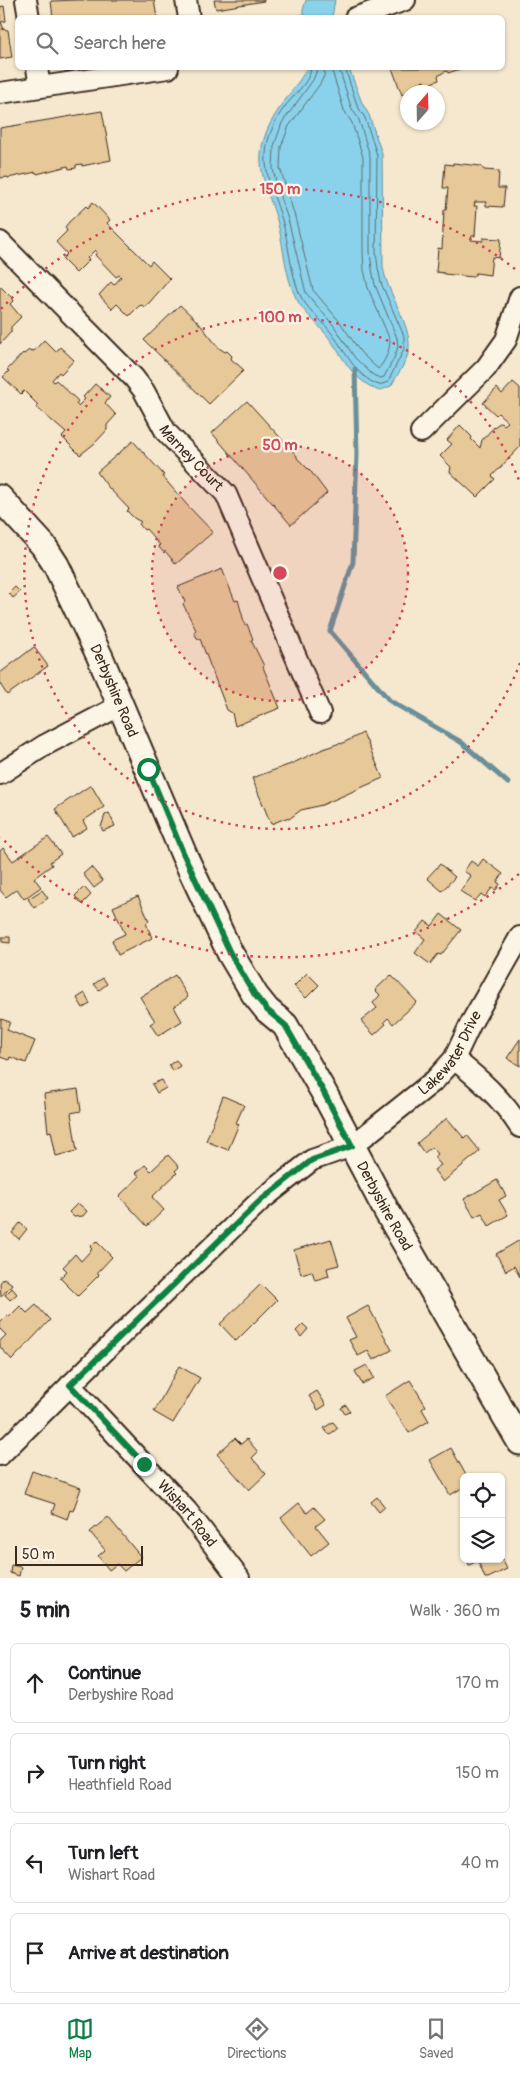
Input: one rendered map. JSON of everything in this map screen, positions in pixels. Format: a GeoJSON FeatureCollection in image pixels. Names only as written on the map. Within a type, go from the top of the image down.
{"type":"FeatureCollection","features":[{"type":"Feature","properties":{"kind":"street"},"geometry":{"type":"LineString","coordinates":[[26,0],[28,15]]}},
{"type":"Feature","properties":{"kind":"street"},"geometry":{"type":"LineString","coordinates":[[186,0],[188,15]]}},
{"type":"Feature","properties":{"kind":"street"},"geometry":{"type":"LineString","coordinates":[[363,15],[405,0]]}},
{"type":"Feature","properties":{"kind":"street"},"geometry":{"type":"LineString","coordinates":[[0,93],[38,77],[139,70]]}},
{"type":"Feature","properties":{"kind":"street","name":"Marney Court"},"geometry":{"type":"LineString","coordinates":[[0,242],[134,378],[144,391],[166,432],[226,494],[320,713]]}},
{"type":"Feature","properties":{"kind":"street"},"geometry":{"type":"LineString","coordinates":[[421,432],[486,368],[506,340],[520,297]]}},
{"type":"Feature","properties":{"kind":"street","name":"Derbyshire Road"},"geometry":{"type":"LineString","coordinates":[[0,498],[43,545],[52,558],[100,657],[187,863],[230,953],[255,995],[267,1010],[285,1025],[323,1091],[396,1227],[520,1442]]}},
{"type":"Feature","properties":{"kind":"street"},"geometry":{"type":"LineString","coordinates":[[0,774],[45,744],[121,705]]}},
{"type":"Feature","properties":{"kind":"street","name":"Lakewater Drive"},"geometry":{"type":"LineString","coordinates":[[0,1455],[260,1201],[312,1160],[352,1146],[435,1080],[454,1059],[476,1015],[520,937]]}},
{"type":"Feature","properties":{"kind":"street"},"geometry":{"type":"LineString","coordinates":[[454,1059],[496,1095],[520,1126]]}},
{"type":"Feature","properties":{"kind":"street","name":"Wishart Road"},"geometry":{"type":"LineString","coordinates":[[70,1385],[186,1512],[239,1578]]}},
{"type":"Feature","properties":{"kind":"water"},"geometry":{"type":"Polygon","coordinates":[[[306,0],[335,0],[332,15],[303,15],[306,0]]]}},
{"type":"Feature","properties":{"kind":"water"},"geometry":{"type":"Polygon","coordinates":[[[306,70],[350,70],[362,103],[369,115],[382,154],[383,267],[385,277],[403,319],[409,339],[409,348],[404,363],[391,386],[379,391],[368,385],[353,372],[332,342],[299,303],[292,289],[287,271],[278,224],[262,174],[261,153],[271,121],[306,70]]]}},
{"type":"Feature","properties":{"kind":"building"},"geometry":{"type":"Polygon","coordinates":[[[154,0],[156,15],[53,15],[51,1],[154,0]]]}},
{"type":"Feature","properties":{"kind":"building"},"geometry":{"type":"Polygon","coordinates":[[[214,0],[264,0],[264,1],[216,9],[214,0]]]}},
{"type":"Feature","properties":{"kind":"building"},"geometry":{"type":"Polygon","coordinates":[[[4,6],[6,21],[1,22],[4,29],[2,29],[8,30],[12,57],[0,59],[0,7],[4,6]]]}},
{"type":"Feature","properties":{"kind":"building"},"geometry":{"type":"Polygon","coordinates":[[[393,70],[457,70],[448,73],[447,71],[444,72],[438,76],[439,80],[426,85],[424,81],[400,85],[400,90],[393,70]]]}},
{"type":"Feature","properties":{"kind":"building"},"geometry":{"type":"Polygon","coordinates":[[[102,111],[111,160],[82,166],[82,164],[76,165],[76,168],[69,169],[68,166],[37,174],[36,172],[0,178],[0,128],[102,111]]]}},
{"type":"Feature","properties":{"kind":"building"},"geometry":{"type":"Polygon","coordinates":[[[453,163],[481,166],[484,170],[499,171],[498,188],[505,188],[503,207],[486,206],[486,202],[475,202],[474,206],[477,206],[475,236],[472,236],[471,240],[483,241],[483,238],[501,239],[499,258],[492,257],[490,275],[476,273],[473,277],[436,272],[438,248],[442,249],[444,210],[446,210],[448,188],[443,188],[445,164],[453,165],[453,163]]]}},
{"type":"Feature","properties":{"kind":"building"},"geometry":{"type":"Polygon","coordinates":[[[93,202],[110,220],[107,223],[149,265],[152,261],[170,279],[149,303],[144,307],[142,305],[139,306],[129,316],[117,304],[112,309],[99,295],[111,282],[114,285],[121,277],[119,275],[116,277],[95,255],[97,252],[95,250],[87,258],[89,260],[76,273],[62,259],[67,254],[56,242],[67,231],[65,227],[69,222],[93,202]]]}},
{"type":"Feature","properties":{"kind":"building"},"geometry":{"type":"Polygon","coordinates":[[[0,286],[14,300],[10,304],[21,317],[11,327],[11,332],[0,344],[0,286]]]}},
{"type":"Feature","properties":{"kind":"building"},"geometry":{"type":"Polygon","coordinates":[[[180,305],[198,322],[219,348],[225,352],[227,351],[232,356],[231,359],[244,370],[209,404],[144,340],[180,305]]]}},
{"type":"Feature","properties":{"kind":"building"},"geometry":{"type":"Polygon","coordinates":[[[44,340],[56,352],[60,347],[74,360],[61,374],[59,372],[52,380],[54,382],[56,380],[78,401],[76,404],[78,406],[85,399],[83,397],[95,384],[110,397],[105,403],[116,415],[107,425],[107,430],[80,455],[62,437],[66,433],[36,407],[38,405],[24,391],[21,394],[3,377],[23,353],[29,350],[34,351],[44,340]]]}},
{"type":"Feature","properties":{"kind":"building"},"geometry":{"type":"Polygon","coordinates":[[[513,382],[520,388],[520,447],[492,476],[495,479],[477,497],[450,472],[451,467],[440,456],[452,444],[447,440],[460,425],[480,448],[482,440],[494,427],[501,422],[504,425],[508,422],[498,413],[496,415],[483,403],[497,388],[502,394],[513,382]]]}},
{"type":"Feature","properties":{"kind":"building"},"geometry":{"type":"Polygon","coordinates":[[[247,401],[312,473],[327,493],[291,525],[212,433],[247,401]]]}},
{"type":"Feature","properties":{"kind":"building"},"geometry":{"type":"Polygon","coordinates":[[[133,441],[164,475],[162,476],[188,506],[213,532],[176,564],[158,546],[160,545],[146,529],[144,530],[139,524],[141,522],[127,511],[129,509],[97,472],[133,441]]]}},
{"type":"Feature","properties":{"kind":"building"},"geometry":{"type":"Polygon","coordinates":[[[222,569],[235,601],[238,600],[245,625],[247,624],[253,639],[251,640],[264,666],[280,708],[235,726],[232,713],[227,710],[200,639],[197,638],[194,632],[196,630],[183,604],[185,602],[178,587],[222,569]]]}},
{"type":"Feature","properties":{"kind":"building"},"geometry":{"type":"Polygon","coordinates":[[[15,587],[20,592],[13,598],[9,593],[15,587]]]}},
{"type":"Feature","properties":{"kind":"building"},"geometry":{"type":"Polygon","coordinates":[[[34,647],[48,666],[7,695],[0,684],[0,673],[34,647]]]}},
{"type":"Feature","properties":{"kind":"building"},"geometry":{"type":"Polygon","coordinates":[[[363,733],[383,778],[322,805],[301,810],[289,819],[286,818],[271,824],[252,778],[291,764],[323,749],[341,744],[363,733]]]}},
{"type":"Feature","properties":{"kind":"building"},"geometry":{"type":"Polygon","coordinates":[[[91,785],[104,807],[83,821],[87,828],[72,837],[55,809],[91,785]]]}},
{"type":"Feature","properties":{"kind":"building"},"geometry":{"type":"Polygon","coordinates":[[[109,813],[115,826],[103,831],[101,827],[105,815],[109,813]]]}},
{"type":"Feature","properties":{"kind":"building"},"geometry":{"type":"Polygon","coordinates":[[[48,837],[61,854],[50,862],[52,865],[34,878],[41,887],[24,899],[17,889],[6,897],[0,890],[0,851],[3,848],[13,861],[48,837]]]}},
{"type":"Feature","properties":{"kind":"building"},"geometry":{"type":"Polygon","coordinates":[[[483,859],[503,874],[497,882],[500,884],[496,890],[492,888],[485,897],[481,894],[475,901],[460,891],[471,876],[464,871],[471,861],[478,866],[483,859]]]}},
{"type":"Feature","properties":{"kind":"building"},"geometry":{"type":"Polygon","coordinates":[[[440,864],[455,877],[442,891],[427,878],[440,864]]]}},
{"type":"Feature","properties":{"kind":"building"},"geometry":{"type":"Polygon","coordinates":[[[91,867],[103,881],[94,888],[83,874],[91,867]]]}},
{"type":"Feature","properties":{"kind":"building"},"geometry":{"type":"Polygon","coordinates":[[[84,887],[91,895],[82,904],[75,896],[84,887]]]}},
{"type":"Feature","properties":{"kind":"building"},"geometry":{"type":"Polygon","coordinates":[[[42,890],[48,898],[34,908],[28,899],[42,890]]]}},
{"type":"Feature","properties":{"kind":"building"},"geometry":{"type":"Polygon","coordinates":[[[138,896],[149,921],[146,923],[152,938],[118,955],[112,940],[125,934],[113,907],[138,896]]]}},
{"type":"Feature","properties":{"kind":"building"},"geometry":{"type":"Polygon","coordinates":[[[441,914],[461,930],[441,955],[438,954],[430,964],[415,953],[425,939],[416,932],[425,921],[432,926],[441,914]]]}},
{"type":"Feature","properties":{"kind":"building"},"geometry":{"type":"Polygon","coordinates":[[[2,937],[10,937],[10,943],[2,942],[2,937]]]}},
{"type":"Feature","properties":{"kind":"building"},"geometry":{"type":"Polygon","coordinates":[[[307,973],[319,985],[306,998],[294,986],[307,973]]]}},
{"type":"Feature","properties":{"kind":"building"},"geometry":{"type":"Polygon","coordinates":[[[175,975],[188,997],[174,1007],[182,1021],[158,1036],[150,1024],[155,1021],[140,997],[175,975]]]}},
{"type":"Feature","properties":{"kind":"building"},"geometry":{"type":"Polygon","coordinates":[[[391,975],[417,1002],[393,1024],[388,1018],[384,1022],[386,1024],[374,1035],[361,1021],[377,1008],[373,1003],[380,995],[375,990],[391,975]]]}},
{"type":"Feature","properties":{"kind":"building"},"geometry":{"type":"Polygon","coordinates":[[[103,978],[107,984],[99,990],[94,984],[103,978]]]}},
{"type":"Feature","properties":{"kind":"building"},"geometry":{"type":"Polygon","coordinates":[[[85,993],[90,1004],[83,1008],[77,998],[85,993]]]}},
{"type":"Feature","properties":{"kind":"building"},"geometry":{"type":"Polygon","coordinates":[[[1,1019],[10,1022],[7,1030],[35,1041],[26,1063],[10,1057],[9,1060],[0,1057],[1,1019]]]}},
{"type":"Feature","properties":{"kind":"building"},"geometry":{"type":"Polygon","coordinates":[[[520,1039],[520,1066],[507,1058],[520,1039]]]}},
{"type":"Feature","properties":{"kind":"building"},"geometry":{"type":"Polygon","coordinates":[[[176,1060],[180,1066],[172,1071],[169,1065],[176,1060]]]}},
{"type":"Feature","properties":{"kind":"building"},"geometry":{"type":"Polygon","coordinates":[[[162,1080],[166,1088],[157,1093],[152,1084],[162,1080]]]}},
{"type":"Feature","properties":{"kind":"building"},"geometry":{"type":"Polygon","coordinates":[[[78,1089],[81,1111],[71,1113],[77,1151],[56,1156],[51,1131],[48,1132],[44,1094],[78,1089]]]}},
{"type":"Feature","properties":{"kind":"building"},"geometry":{"type":"Polygon","coordinates":[[[223,1096],[244,1105],[236,1123],[239,1124],[228,1150],[206,1141],[223,1096]]]}},
{"type":"Feature","properties":{"kind":"building"},"geometry":{"type":"Polygon","coordinates":[[[447,1118],[464,1138],[467,1135],[480,1151],[443,1182],[434,1170],[441,1165],[434,1157],[438,1154],[432,1147],[424,1153],[417,1143],[447,1118]]]}},
{"type":"Feature","properties":{"kind":"building"},"geometry":{"type":"Polygon","coordinates":[[[168,1155],[179,1167],[175,1171],[177,1173],[152,1197],[164,1210],[147,1226],[119,1196],[140,1176],[136,1173],[145,1165],[151,1171],[168,1155]]]}},
{"type":"Feature","properties":{"kind":"building"},"geometry":{"type":"Polygon","coordinates":[[[497,1180],[506,1196],[499,1200],[508,1215],[489,1226],[482,1213],[474,1217],[464,1199],[497,1180]]]}},
{"type":"Feature","properties":{"kind":"building"},"geometry":{"type":"Polygon","coordinates":[[[78,1203],[87,1211],[83,1216],[74,1217],[69,1212],[78,1203]]]}},
{"type":"Feature","properties":{"kind":"building"},"geometry":{"type":"Polygon","coordinates":[[[20,1223],[27,1229],[19,1239],[12,1233],[20,1223]]]}},
{"type":"Feature","properties":{"kind":"building"},"geometry":{"type":"Polygon","coordinates":[[[331,1239],[339,1265],[327,1268],[329,1276],[315,1280],[312,1271],[301,1274],[294,1250],[331,1239]]]}},
{"type":"Feature","properties":{"kind":"building"},"geometry":{"type":"Polygon","coordinates":[[[520,1240],[520,1277],[514,1266],[506,1271],[496,1254],[520,1240]]]}},
{"type":"Feature","properties":{"kind":"building"},"geometry":{"type":"Polygon","coordinates":[[[96,1241],[112,1257],[97,1273],[99,1275],[78,1296],[60,1278],[67,1271],[63,1267],[75,1254],[81,1261],[92,1249],[90,1247],[96,1241]]]}},
{"type":"Feature","properties":{"kind":"building"},"geometry":{"type":"Polygon","coordinates":[[[4,1278],[12,1284],[1,1297],[0,1283],[4,1278]]]}},
{"type":"Feature","properties":{"kind":"building"},"geometry":{"type":"Polygon","coordinates":[[[261,1284],[277,1300],[236,1341],[220,1324],[261,1284]]]}},
{"type":"Feature","properties":{"kind":"building"},"geometry":{"type":"Polygon","coordinates":[[[12,1288],[17,1294],[10,1300],[5,1295],[12,1288]]]}},
{"type":"Feature","properties":{"kind":"building"},"geometry":{"type":"Polygon","coordinates":[[[36,1305],[50,1320],[12,1360],[0,1347],[0,1341],[6,1335],[0,1329],[0,1322],[7,1315],[9,1317],[20,1306],[27,1313],[36,1305]]]}},
{"type":"Feature","properties":{"kind":"building"},"geometry":{"type":"Polygon","coordinates":[[[368,1306],[392,1350],[373,1360],[368,1351],[358,1356],[349,1340],[356,1337],[346,1318],[368,1306]]]}},
{"type":"Feature","properties":{"kind":"building"},"geometry":{"type":"Polygon","coordinates":[[[303,1324],[308,1329],[301,1337],[296,1331],[303,1324]]]}},
{"type":"Feature","properties":{"kind":"building"},"geometry":{"type":"Polygon","coordinates":[[[367,1365],[374,1378],[362,1384],[355,1371],[367,1365]]]}},
{"type":"Feature","properties":{"kind":"building"},"geometry":{"type":"Polygon","coordinates":[[[179,1366],[200,1378],[173,1423],[154,1412],[179,1366]]]}},
{"type":"Feature","properties":{"kind":"building"},"geometry":{"type":"Polygon","coordinates":[[[410,1380],[426,1406],[422,1409],[429,1421],[409,1433],[385,1396],[410,1380]]]}},
{"type":"Feature","properties":{"kind":"building"},"geometry":{"type":"Polygon","coordinates":[[[317,1391],[326,1405],[318,1410],[309,1396],[317,1391]]]}},
{"type":"Feature","properties":{"kind":"building"},"geometry":{"type":"Polygon","coordinates":[[[346,1405],[350,1411],[345,1414],[341,1408],[346,1405]]]}},
{"type":"Feature","properties":{"kind":"building"},"geometry":{"type":"Polygon","coordinates":[[[333,1422],[338,1428],[329,1435],[324,1428],[333,1422]]]}},
{"type":"Feature","properties":{"kind":"building"},"geometry":{"type":"Polygon","coordinates":[[[235,1438],[241,1444],[247,1439],[258,1452],[252,1458],[266,1474],[249,1490],[217,1454],[235,1438]]]}},
{"type":"Feature","properties":{"kind":"building"},"geometry":{"type":"Polygon","coordinates":[[[451,1448],[465,1473],[460,1473],[460,1489],[450,1495],[430,1460],[451,1448]]]}},
{"type":"Feature","properties":{"kind":"building"},"geometry":{"type":"Polygon","coordinates":[[[32,1471],[81,1488],[73,1511],[70,1510],[67,1519],[52,1513],[55,1504],[24,1494],[32,1471]]]}},
{"type":"Feature","properties":{"kind":"building"},"geometry":{"type":"Polygon","coordinates":[[[377,1497],[385,1507],[379,1512],[371,1502],[377,1497]]]}},
{"type":"Feature","properties":{"kind":"building"},"geometry":{"type":"Polygon","coordinates":[[[299,1503],[307,1513],[314,1507],[325,1519],[316,1526],[329,1542],[311,1556],[281,1518],[299,1503]]]}},
{"type":"Feature","properties":{"kind":"building"},"geometry":{"type":"Polygon","coordinates":[[[108,1517],[141,1557],[124,1571],[117,1564],[109,1570],[98,1556],[105,1550],[90,1532],[108,1517]]]}},
{"type":"Feature","properties":{"kind":"building"},"geometry":{"type":"Polygon","coordinates":[[[479,1563],[504,1563],[507,1569],[485,1578],[479,1563]]]}},
{"type":"Feature","properties":{"kind":"building"},"geometry":{"type":"Polygon","coordinates":[[[11,1565],[21,1567],[19,1576],[10,1573],[11,1565]]]}},
{"type":"Feature","properties":{"kind":"waterway"},"geometry":{"type":"LineString","coordinates":[[355,369],[357,454],[353,562],[330,631],[390,701],[461,742],[508,783]]}},
{"type":"Feature","properties":{"kind":"route"},"geometry":{"type":"LineString","coordinates":[[144,1464],[70,1385],[260,1201],[312,1160],[352,1146],[285,1025],[267,1010],[255,995],[230,953],[204,902],[148,769]]}}]}
